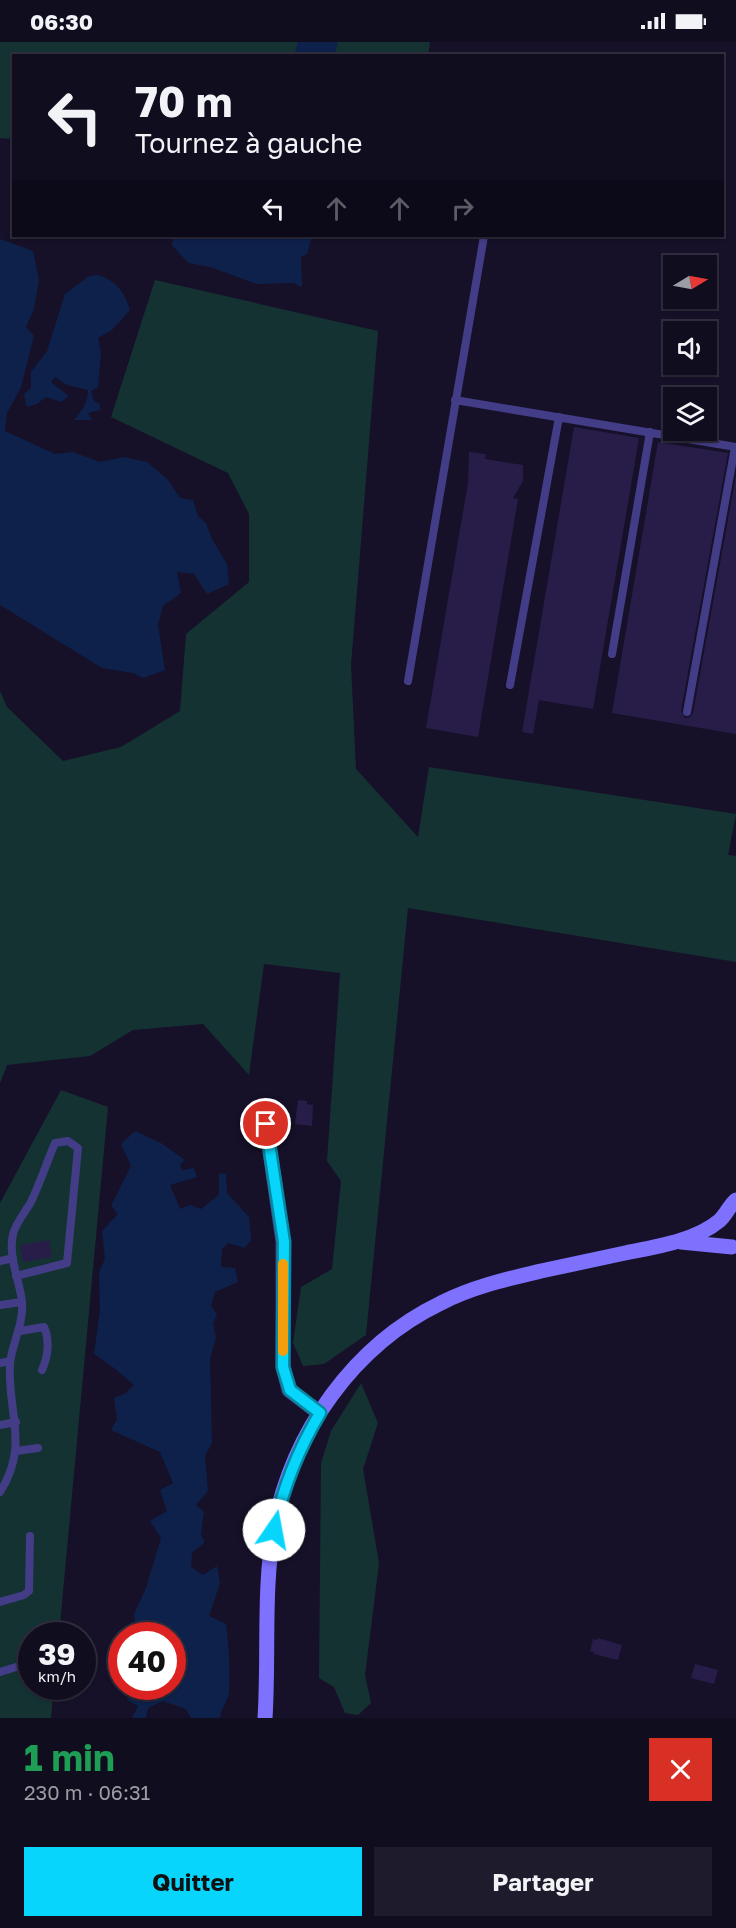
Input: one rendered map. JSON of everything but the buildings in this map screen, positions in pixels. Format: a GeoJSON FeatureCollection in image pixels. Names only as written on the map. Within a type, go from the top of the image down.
{"type":"FeatureCollection","features":[{"type":"Feature","properties":{"kind":"street"},"geometry":{"type":"LineString","coordinates":[[266,1124],[284,1242],[283,1367],[290,1390],[320,1413]]}},
{"type":"Feature","properties":{"kind":"street"},"geometry":{"type":"LineString","coordinates":[[265,1718],[268,1597],[274,1530],[279,1503],[302,1443],[338,1386],[357,1364],[386,1338],[440,1303],[497,1282],[678,1242],[716,1223],[736,1200]]}},
{"type":"Feature","properties":{"kind":"street"},"geometry":{"type":"LineString","coordinates":[[725,1213],[724,1235],[735,1250]]}},
{"type":"Feature","properties":{"kind":"street"},"geometry":{"type":"LineString","coordinates":[[678,1242],[735,1250]]}},
{"type":"Feature","properties":{"kind":"lane"},"geometry":{"type":"LineString","coordinates":[[408,681],[484,237]]}},
{"type":"Feature","properties":{"kind":"lane"},"geometry":{"type":"LineString","coordinates":[[455,400],[736,447],[687,712]]}},
{"type":"Feature","properties":{"kind":"lane"},"geometry":{"type":"LineString","coordinates":[[510,685],[558,417]]}},
{"type":"Feature","properties":{"kind":"lane"},"geometry":{"type":"LineString","coordinates":[[612,654],[650,432]]}},
{"type":"Feature","properties":{"kind":"lane"},"geometry":{"type":"LineString","coordinates":[[0,1492],[10,1477],[16,1451],[16,1422],[10,1381],[10,1361],[20,1330],[22,1302],[16,1276],[13,1258],[13,1232],[31,1200],[55,1143],[68,1141],[78,1148],[67,1263],[16,1276]]}},
{"type":"Feature","properties":{"kind":"lane"},"geometry":{"type":"LineString","coordinates":[[0,1261],[13,1258]]}},
{"type":"Feature","properties":{"kind":"lane"},"geometry":{"type":"LineString","coordinates":[[0,1305],[22,1302]]}},
{"type":"Feature","properties":{"kind":"lane"},"geometry":{"type":"LineString","coordinates":[[20,1330],[44,1327],[47,1333],[47,1358],[42,1370]]}},
{"type":"Feature","properties":{"kind":"lane"},"geometry":{"type":"LineString","coordinates":[[0,1363],[10,1361]]}},
{"type":"Feature","properties":{"kind":"lane"},"geometry":{"type":"LineString","coordinates":[[0,1425],[16,1422]]}},
{"type":"Feature","properties":{"kind":"lane"},"geometry":{"type":"LineString","coordinates":[[16,1451],[38,1448]]}},
{"type":"Feature","properties":{"kind":"lane"},"geometry":{"type":"LineString","coordinates":[[0,1602],[24,1595],[29,1591],[30,1536]]}},
{"type":"Feature","properties":{"kind":"lane"},"geometry":{"type":"LineString","coordinates":[[0,1672],[18,1666]]}},
{"type":"Feature","properties":{"kind":"green space"},"geometry":{"type":"Polygon","coordinates":[[[0,42],[430,42],[428,54],[12,54],[12,139],[0,138],[0,42]]]}},
{"type":"Feature","properties":{"kind":"green space"},"geometry":{"type":"Polygon","coordinates":[[[155,280],[378,331],[351,665],[356,769],[418,837],[429,767],[736,814],[728,855],[736,856],[736,962],[408,908],[366,1335],[324,1364],[303,1366],[293,1343],[301,1287],[332,1269],[341,1181],[327,1161],[340,973],[264,964],[249,1075],[203,1024],[133,1030],[90,1056],[7,1065],[0,1083],[0,691],[7,707],[63,761],[121,747],[180,711],[186,634],[249,582],[249,514],[228,473],[111,417],[155,280]]]}},
{"type":"Feature","properties":{"kind":"green space"},"geometry":{"type":"Polygon","coordinates":[[[61,1090],[108,1107],[60,1622],[18,1622],[18,1700],[53,1700],[51,1718],[0,1718],[0,1203],[61,1090]]]}},
{"type":"Feature","properties":{"kind":"green space"},"geometry":{"type":"Polygon","coordinates":[[[361,1383],[378,1423],[363,1469],[379,1563],[365,1675],[371,1703],[358,1715],[345,1713],[334,1687],[319,1678],[321,1463],[331,1431],[361,1383]]]}},
{"type":"Feature","properties":{"kind":"water"},"geometry":{"type":"Polygon","coordinates":[[[298,42],[338,42],[335,54],[294,54],[298,42]]]}},
{"type":"Feature","properties":{"kind":"water"},"geometry":{"type":"Polygon","coordinates":[[[174,237],[312,237],[307,254],[301,257],[302,287],[293,283],[257,284],[210,267],[188,263],[172,245],[174,237]]]}},
{"type":"Feature","properties":{"kind":"water"},"geometry":{"type":"Polygon","coordinates":[[[0,239],[33,251],[39,280],[34,309],[26,327],[34,336],[21,387],[7,413],[5,431],[55,454],[73,452],[100,462],[123,457],[147,462],[168,480],[180,498],[193,500],[198,516],[206,523],[212,539],[227,564],[229,584],[207,594],[194,574],[177,572],[181,593],[163,606],[158,624],[165,670],[143,678],[133,673],[102,668],[0,605],[0,239]]]}},
{"type":"Feature","properties":{"kind":"water"},"geometry":{"type":"Polygon","coordinates":[[[98,275],[119,288],[130,310],[112,330],[98,338],[101,353],[98,387],[91,391],[94,401],[100,404],[100,410],[88,413],[92,420],[74,420],[84,406],[88,390],[67,385],[55,377],[51,382],[69,396],[61,402],[46,397],[37,404],[27,407],[24,394],[31,388],[31,372],[47,351],[65,294],[89,276],[98,275]]]}},
{"type":"Feature","properties":{"kind":"water"},"geometry":{"type":"Polygon","coordinates":[[[135,1131],[161,1143],[185,1160],[180,1164],[182,1170],[194,1168],[197,1177],[170,1185],[180,1209],[190,1205],[201,1209],[219,1195],[219,1173],[226,1174],[227,1193],[249,1217],[251,1240],[245,1248],[228,1243],[222,1249],[221,1267],[235,1268],[238,1282],[215,1292],[211,1306],[217,1314],[213,1324],[216,1337],[210,1359],[212,1443],[205,1456],[208,1491],[196,1505],[204,1512],[201,1535],[205,1542],[192,1553],[191,1567],[203,1575],[217,1566],[220,1583],[209,1616],[226,1624],[229,1650],[229,1694],[220,1718],[191,1718],[186,1709],[163,1701],[148,1708],[146,1718],[132,1718],[138,1706],[127,1700],[186,1700],[186,1622],[135,1622],[134,1614],[146,1588],[161,1538],[150,1521],[167,1511],[160,1490],[173,1483],[160,1452],[111,1430],[117,1419],[114,1398],[126,1393],[134,1385],[94,1354],[100,1311],[99,1272],[105,1259],[102,1231],[118,1214],[111,1206],[131,1166],[121,1144],[135,1131]]]}},
{"type":"Feature","properties":{"kind":"slow traffic"},"geometry":{"type":"LineString","coordinates":[[283,1264],[283,1351]]}},
{"type":"Feature","properties":{"kind":"route"},"geometry":{"type":"LineString","coordinates":[[266,1124],[284,1242],[283,1367],[290,1390],[320,1413],[302,1443],[289,1473],[279,1503],[274,1530]]}}]}
